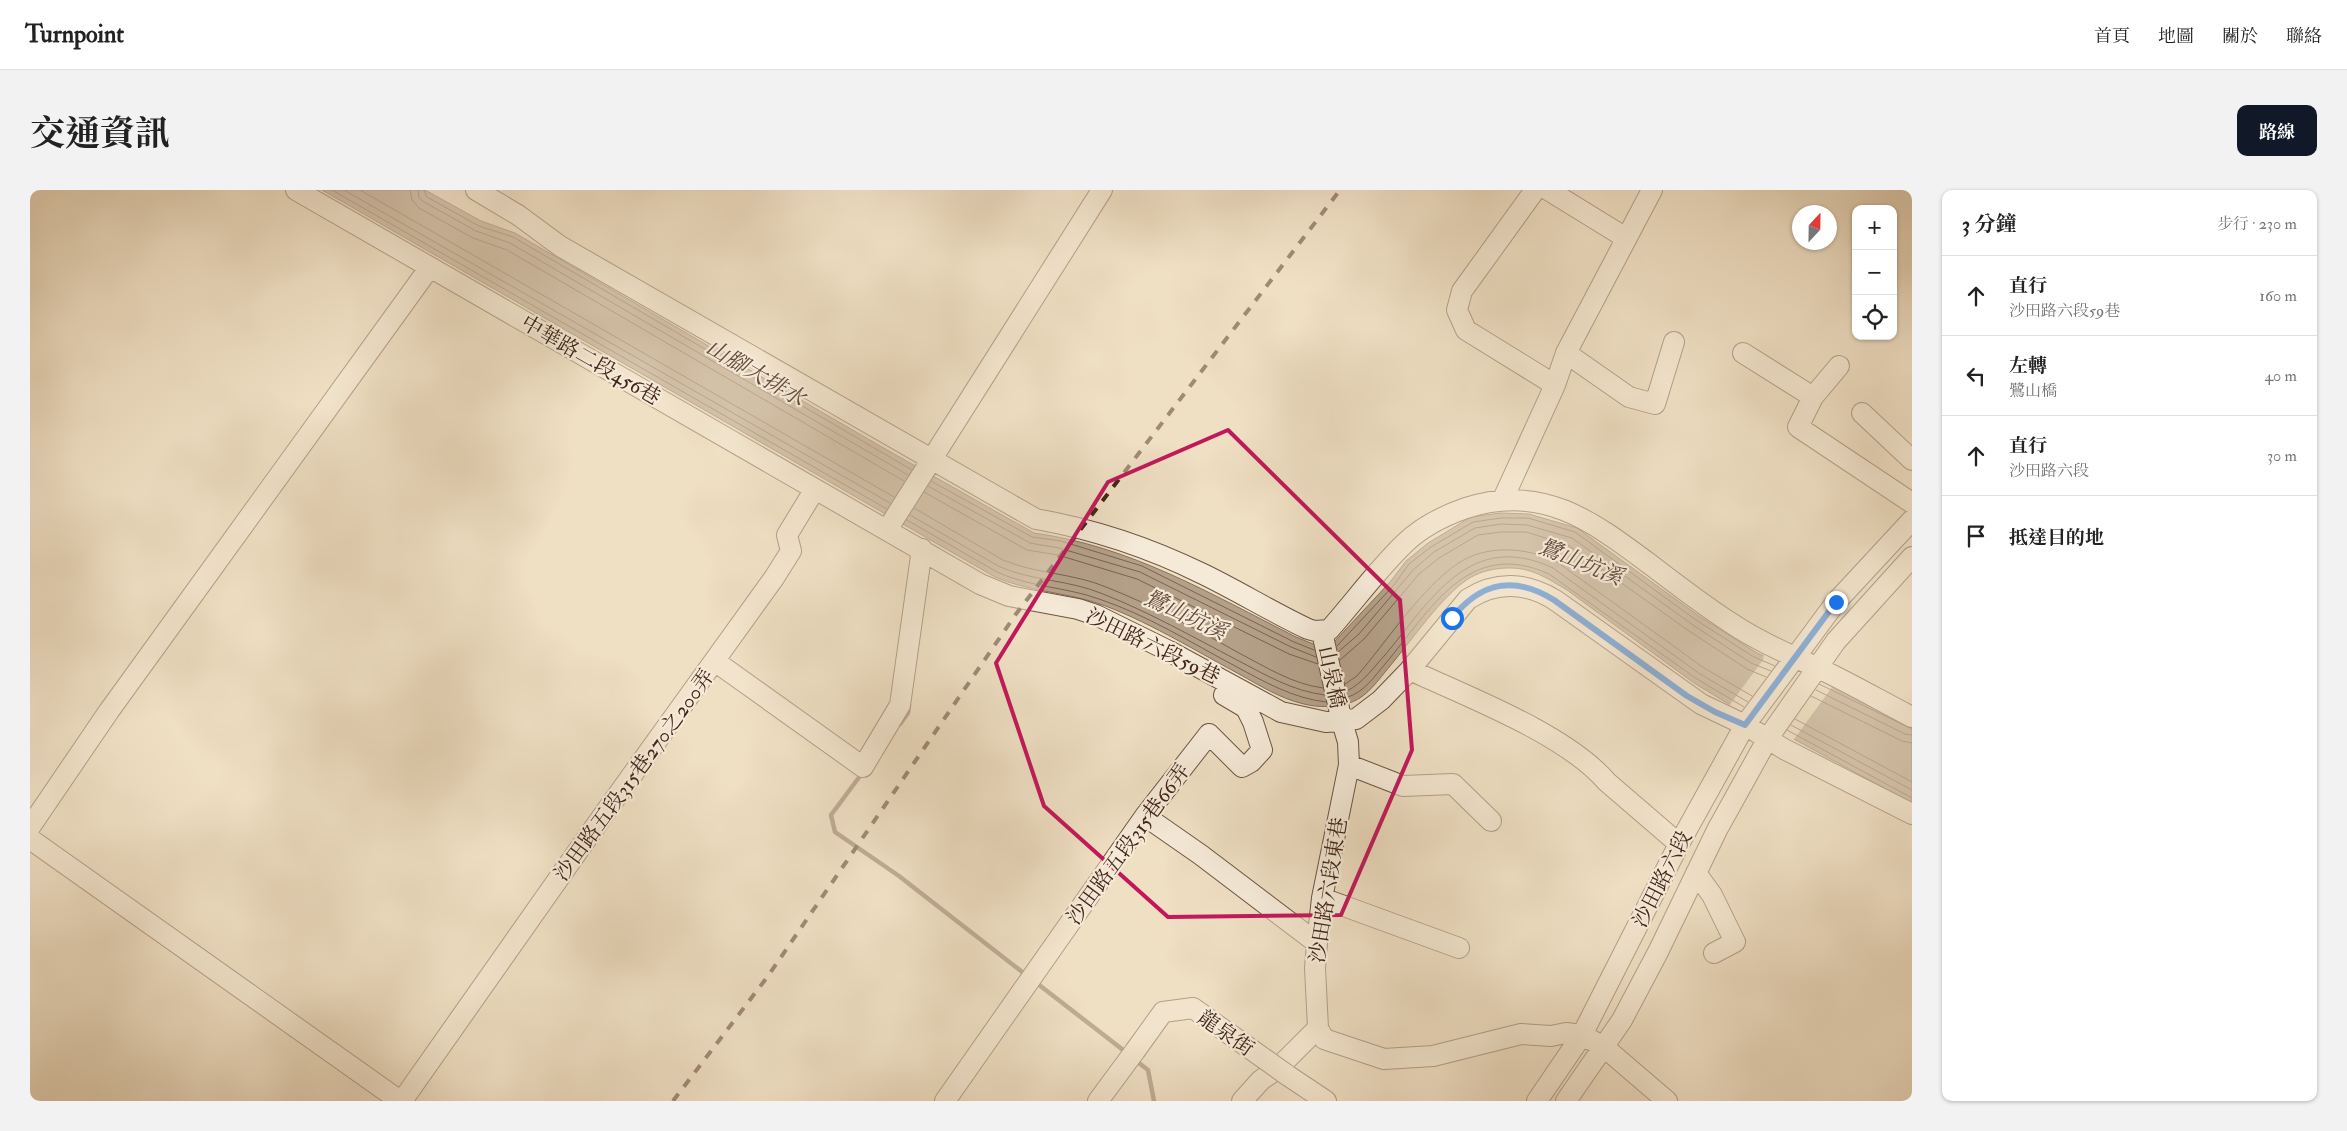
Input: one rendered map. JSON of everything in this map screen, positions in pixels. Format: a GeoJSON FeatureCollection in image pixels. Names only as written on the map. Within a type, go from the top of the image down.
{"type":"FeatureCollection","features":[{"type":"Feature","properties":{"kind":"street","name":"中華路二段456巷"},"geometry":{"type":"LineString","coordinates":[[296,190],[887,530]]}},
{"type":"Feature","properties":{"kind":"street"},"geometry":{"type":"LineString","coordinates":[[476,190],[518,215],[560,246],[1036,519],[1100,534],[1166,557],[1203,574],[1308,629],[1322,632],[1329,630],[1404,544],[1426,527],[1455,512],[1484,502],[1503,499],[1546,504],[1584,518],[1611,535],[1680,588],[1752,636],[1815,672],[1912,718]]}},
{"type":"Feature","properties":{"kind":"street"},"geometry":{"type":"LineString","coordinates":[[887,530],[1102,190]]}},
{"type":"Feature","properties":{"kind":"street"},"geometry":{"type":"LineString","coordinates":[[1535,190],[1462,291],[1457,310],[1466,330],[1555,385]]}},
{"type":"Feature","properties":{"kind":"street"},"geometry":{"type":"LineString","coordinates":[[1548,190],[1626,238]]}},
{"type":"Feature","properties":{"kind":"street"},"geometry":{"type":"LineString","coordinates":[[1503,499],[1555,385],[1566,353],[1652,190]]}},
{"type":"Feature","properties":{"kind":"street"},"geometry":{"type":"LineString","coordinates":[[30,827],[115,703],[430,267]]}},
{"type":"Feature","properties":{"kind":"street"},"geometry":{"type":"LineString","coordinates":[[1566,353],[1629,396],[1655,404],[1674,342]]}},
{"type":"Feature","properties":{"kind":"street"},"geometry":{"type":"LineString","coordinates":[[1743,352],[1813,398]]}},
{"type":"Feature","properties":{"kind":"street"},"geometry":{"type":"LineString","coordinates":[[1838,366],[1813,398],[1798,427],[1912,503]]}},
{"type":"Feature","properties":{"kind":"street"},"geometry":{"type":"LineString","coordinates":[[1862,413],[1912,460]]}},
{"type":"Feature","properties":{"kind":"street"},"geometry":{"type":"LineString","coordinates":[[716,662],[791,551],[787,535],[814,489]]}},
{"type":"Feature","properties":{"kind":"street"},"geometry":{"type":"LineString","coordinates":[[1792,659],[1836,602],[1912,520]]}},
{"type":"Feature","properties":{"kind":"street","name":"沙田路六段59巷"},"geometry":{"type":"LineString","coordinates":[[887,530],[991,590],[1009,596],[1078,609],[1096,615],[1281,712],[1326,722],[1356,720],[1378,702],[1410,670],[1468,599],[1480,591],[1500,586],[1523,586],[1534,589],[1554,600],[1687,696],[1715,712],[1745,725],[1784,749],[1912,814]]}},
{"type":"Feature","properties":{"kind":"street","name":"沙田路五段315巷270之200弄"},"geometry":{"type":"LineString","coordinates":[[401,1101],[604,814],[716,662],[863,767],[900,706],[922,549]]}},
{"type":"Feature","properties":{"kind":"street"},"geometry":{"type":"LineString","coordinates":[[1815,672],[1836,641],[1912,557]]}},
{"type":"Feature","properties":{"kind":"street","name":"山泉橋"},"geometry":{"type":"LineString","coordinates":[[1322,632],[1342,722]]}},
{"type":"Feature","properties":{"kind":"street","name":"沙田路六段"},"geometry":{"type":"LineString","coordinates":[[1537,1101],[1582,1036],[1679,844],[1745,725],[1792,659]]}},
{"type":"Feature","properties":{"kind":"street","name":"沙田路五段315巷66弄"},"geometry":{"type":"LineString","coordinates":[[945,1101],[1145,816],[1209,734],[1242,767],[1251,762],[1262,750],[1253,722],[1246,708],[1205,683],[1204,670]]}},
{"type":"Feature","properties":{"kind":"street"},"geometry":{"type":"LineString","coordinates":[[1410,670],[1533,728],[1567,748],[1597,771],[1606,782],[1679,844]]}},
{"type":"Feature","properties":{"kind":"street","name":"沙田路六段"},"geometry":{"type":"LineString","coordinates":[[1566,1101],[1622,1020],[1658,952],[1717,830],[1768,738],[1815,672]]}},
{"type":"Feature","properties":{"kind":"street","name":"沙田路六段東巷"},"geometry":{"type":"LineString","coordinates":[[1318,1028],[1315,968],[1322,898],[1349,765],[1348,742],[1342,722]]}},
{"type":"Feature","properties":{"kind":"street"},"geometry":{"type":"LineString","coordinates":[[1349,765],[1403,786],[1453,784],[1491,821]]}},
{"type":"Feature","properties":{"kind":"street"},"geometry":{"type":"LineString","coordinates":[[1145,816],[1201,855],[1317,943]]}},
{"type":"Feature","properties":{"kind":"street"},"geometry":{"type":"LineString","coordinates":[[30,839],[401,1101]]}},
{"type":"Feature","properties":{"kind":"street"},"geometry":{"type":"LineString","coordinates":[[1696,873],[1712,895],[1735,942],[1714,953]]}},
{"type":"Feature","properties":{"kind":"street"},"geometry":{"type":"LineString","coordinates":[[1322,898],[1458,948]]}},
{"type":"Feature","properties":{"kind":"street","name":"龍泉街"},"geometry":{"type":"LineString","coordinates":[[1098,1101],[1163,1012],[1192,1008],[1326,1101]]}},
{"type":"Feature","properties":{"kind":"street"},"geometry":{"type":"LineString","coordinates":[[1242,1101],[1261,1080],[1277,1069],[1318,1028],[1324,1039],[1384,1059],[1433,1056],[1520,1034],[1551,1036],[1566,1033],[1582,1036],[1604,1047],[1667,1101]]}},
{"type":"Feature","properties":{"kind":"highlighted area"},"geometry":{"type":"Polygon","coordinates":[[[1228,430],[1400,600],[1412,750],[1341,915],[1168,917],[1044,806],[996,663],[1108,482],[1228,430]]]}},
{"type":"Feature","properties":{"kind":"water","name":"鷺山坑溪"},"geometry":{"type":"Polygon","coordinates":[[[322,190],[425,190],[481,221],[515,233],[880,446],[1034,533],[1069,539],[1137,560],[1318,646],[1334,642],[1390,582],[1406,561],[1428,543],[1471,517],[1500,513],[1529,514],[1577,528],[1699,616],[1757,653],[1841,688],[1912,725],[1912,803],[1727,703],[1694,683],[1567,590],[1549,579],[1523,569],[1490,570],[1468,579],[1437,608],[1373,687],[1358,699],[1340,705],[1322,706],[1304,704],[1287,699],[1114,609],[1084,599],[1007,582],[995,577],[322,190]]]}},
{"type":"Feature","properties":{"kind":"pier"},"geometry":{"type":"Polygon","coordinates":[[[1764,653],[1835,683],[1792,742],[1728,707],[1763,660],[1764,653]]]}},
{"type":"Feature","properties":{"kind":"waterway"},"geometry":{"type":"LineString","coordinates":[[900,724],[908,713],[909,705]]}},
{"type":"Feature","properties":{"kind":"waterway"},"geometry":{"type":"LineString","coordinates":[[863,772],[831,815],[835,832],[899,876],[1026,975]]}},
{"type":"Feature","properties":{"kind":"waterway"},"geometry":{"type":"LineString","coordinates":[[1034,981],[1127,1053]]}},
{"type":"Feature","properties":{"kind":"waterway"},"geometry":{"type":"LineString","coordinates":[[1135,1060],[1148,1070],[1154,1101]]}},
{"type":"Feature","properties":{"kind":"railway"},"geometry":{"type":"LineString","coordinates":[[673,1101],[768,976],[1016,614],[1340,190]]}},
{"type":"Feature","properties":{"kind":"route"},"geometry":{"type":"LineString","coordinates":[[1452,618],[1468,599],[1480,591],[1509,585],[1534,589],[1554,600],[1687,696],[1715,712],[1745,725],[1836,602]]}},
{"type":"Feature","properties":{"kind":"water label","name":"山腳大排水"},"geometry":{"type":"Point","coordinates":[756,372]}}]}
